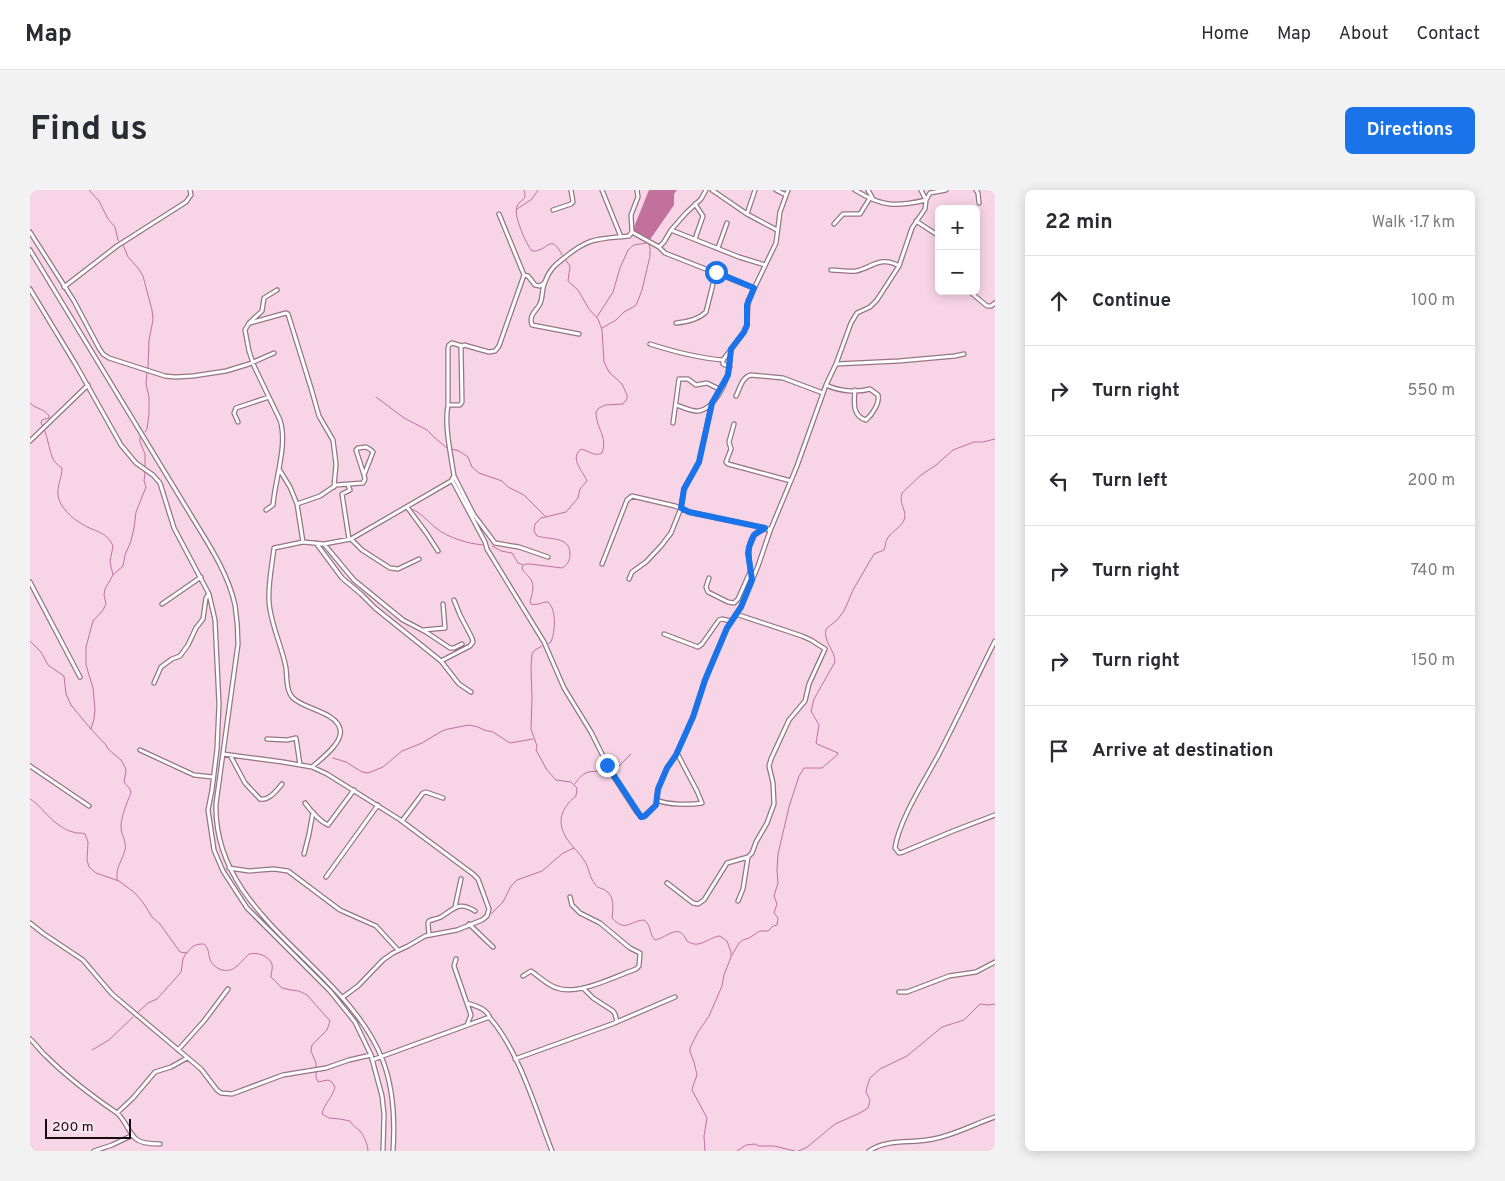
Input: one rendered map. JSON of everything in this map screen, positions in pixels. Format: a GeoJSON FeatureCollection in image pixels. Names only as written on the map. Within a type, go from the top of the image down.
{"type":"FeatureCollection","features":[{"type":"Feature","properties":{"kind":"street"},"geometry":{"type":"LineString","coordinates":[[64,287],[116,246],[186,202],[191,195],[190,190]]}},
{"type":"Feature","properties":{"kind":"street"},"geometry":{"type":"LineString","coordinates":[[553,210],[571,204],[571,190]]}},
{"type":"Feature","properties":{"kind":"street"},"geometry":{"type":"LineString","coordinates":[[602,190],[621,237]]}},
{"type":"Feature","properties":{"kind":"street"},"geometry":{"type":"LineString","coordinates":[[579,334],[532,325],[532,313],[540,304],[544,283],[554,265],[586,242],[596,239],[629,236],[632,232],[631,215],[638,197],[638,190]]}},
{"type":"Feature","properties":{"kind":"street"},"geometry":{"type":"LineString","coordinates":[[659,247],[671,230],[701,198],[706,190]]}},
{"type":"Feature","properties":{"kind":"street"},"geometry":{"type":"LineString","coordinates":[[712,190],[747,214],[777,230]]}},
{"type":"Feature","properties":{"kind":"street"},"geometry":{"type":"LineString","coordinates":[[747,214],[755,190]]}},
{"type":"Feature","properties":{"kind":"street"},"geometry":{"type":"LineString","coordinates":[[776,190],[786,195]]}},
{"type":"Feature","properties":{"kind":"street"},"geometry":{"type":"LineString","coordinates":[[722,360],[744,332],[747,325],[747,305],[776,243],[780,212],[788,190]]}},
{"type":"Feature","properties":{"kind":"street"},"geometry":{"type":"LineString","coordinates":[[856,190],[886,204],[906,205],[926,200]]}},
{"type":"Feature","properties":{"kind":"street"},"geometry":{"type":"LineString","coordinates":[[868,190],[872,199]]}},
{"type":"Feature","properties":{"kind":"street"},"geometry":{"type":"LineString","coordinates":[[921,190],[926,200]]}},
{"type":"Feature","properties":{"kind":"street"},"geometry":{"type":"LineString","coordinates":[[452,480],[487,549],[544,642],[564,688],[591,732],[612,774],[641,817],[654,807],[658,789],[667,768],[677,753],[696,711],[705,680],[731,621],[752,580],[826,385],[856,313],[870,307],[877,300],[898,266],[912,228],[925,209],[926,200],[930,193],[946,190]]}},
{"type":"Feature","properties":{"kind":"street"},"geometry":{"type":"LineString","coordinates":[[976,190],[979,203]]}},
{"type":"Feature","properties":{"kind":"street"},"geometry":{"type":"LineString","coordinates":[[834,224],[842,214],[860,214],[872,199]]}},
{"type":"Feature","properties":{"kind":"street"},"geometry":{"type":"LineString","coordinates":[[695,204],[703,216],[695,239]]}},
{"type":"Feature","properties":{"kind":"street"},"geometry":{"type":"LineString","coordinates":[[498,214],[524,275],[528,276],[535,285],[540,286],[544,283]]}},
{"type":"Feature","properties":{"kind":"street"},"geometry":{"type":"LineString","coordinates":[[916,222],[935,234]]}},
{"type":"Feature","properties":{"kind":"street"},"geometry":{"type":"LineString","coordinates":[[718,248],[727,224]]}},
{"type":"Feature","properties":{"kind":"street"},"geometry":{"type":"LineString","coordinates":[[671,230],[739,257],[765,264]]}},
{"type":"Feature","properties":{"kind":"street"},"geometry":{"type":"LineString","coordinates":[[30,232],[104,354],[115,360],[165,376],[175,377],[226,371],[274,353]]}},
{"type":"Feature","properties":{"kind":"street"},"geometry":{"type":"LineString","coordinates":[[632,232],[659,247],[665,253],[754,288]]}},
{"type":"Feature","properties":{"kind":"street"},"geometry":{"type":"LineString","coordinates":[[30,250],[192,517],[229,585],[235,606],[238,644],[216,798],[219,837],[229,868],[245,894],[263,916],[343,997],[362,1021],[382,1057],[391,1087],[394,1130],[393,1151]]}},
{"type":"Feature","properties":{"kind":"street"},"geometry":{"type":"LineString","coordinates":[[831,270],[855,271],[871,264],[883,262],[898,266]]}},
{"type":"Feature","properties":{"kind":"street"},"geometry":{"type":"LineString","coordinates":[[676,323],[694,320],[706,312],[716,272]]}},
{"type":"Feature","properties":{"kind":"street"},"geometry":{"type":"LineString","coordinates":[[524,275],[495,351],[489,352],[452,343],[449,345],[448,405],[446,413],[454,476],[474,515],[495,543],[518,547],[548,557]]}},
{"type":"Feature","properties":{"kind":"street"},"geometry":{"type":"LineString","coordinates":[[30,289],[124,449],[136,463],[160,483],[174,528],[209,594],[214,612],[219,704],[214,777],[208,804],[208,817],[218,861],[233,888],[251,914],[306,966],[351,1015],[359,1029],[372,1060],[383,1102],[383,1151]]}},
{"type":"Feature","properties":{"kind":"street"},"geometry":{"type":"LineString","coordinates":[[266,510],[273,505],[282,448],[282,429],[280,420],[253,362],[245,328],[262,311],[264,298],[277,290]]}},
{"type":"Feature","properties":{"kind":"street"},"geometry":{"type":"LineString","coordinates":[[974,295],[987,306],[995,303]]}},
{"type":"Feature","properties":{"kind":"street"},"geometry":{"type":"LineString","coordinates":[[249,323],[276,315],[288,314],[319,416],[334,444],[336,464],[334,486]]}},
{"type":"Feature","properties":{"kind":"street"},"geometry":{"type":"LineString","coordinates":[[650,344],[686,355],[722,360]]}},
{"type":"Feature","properties":{"kind":"street"},"geometry":{"type":"LineString","coordinates":[[448,405],[460,405],[462,402],[460,350],[462,346]]}},
{"type":"Feature","properties":{"kind":"street"},"geometry":{"type":"LineString","coordinates":[[676,405],[697,411],[709,407],[721,390],[728,375],[731,349]]}},
{"type":"Feature","properties":{"kind":"street"},"geometry":{"type":"LineString","coordinates":[[836,364],[899,361],[964,354]]}},
{"type":"Feature","properties":{"kind":"street"},"geometry":{"type":"LineString","coordinates":[[722,360],[724,365],[730,367]]}},
{"type":"Feature","properties":{"kind":"street"},"geometry":{"type":"LineString","coordinates":[[736,396],[744,380],[751,375],[783,378],[823,394]]}},
{"type":"Feature","properties":{"kind":"street"},"geometry":{"type":"LineString","coordinates":[[673,423],[678,380],[680,378],[688,379],[696,385],[707,383],[721,390]]}},
{"type":"Feature","properties":{"kind":"street"},"geometry":{"type":"LineString","coordinates":[[30,441],[88,385]]}},
{"type":"Feature","properties":{"kind":"street"},"geometry":{"type":"LineString","coordinates":[[826,385],[834,389],[870,389],[878,395],[879,397],[871,416],[866,420],[860,418],[856,413],[854,390]]}},
{"type":"Feature","properties":{"kind":"street"},"geometry":{"type":"LineString","coordinates":[[238,422],[234,413],[236,408],[269,397]]}},
{"type":"Feature","properties":{"kind":"street"},"geometry":{"type":"LineString","coordinates":[[629,579],[634,569],[646,562],[670,536],[681,508],[684,489],[699,462],[712,403]]}},
{"type":"Feature","properties":{"kind":"street"},"geometry":{"type":"LineString","coordinates":[[734,424],[729,442],[731,449],[726,462],[728,464],[791,481]]}},
{"type":"Feature","properties":{"kind":"street"},"geometry":{"type":"LineString","coordinates":[[297,504],[320,496],[334,486],[361,484],[365,479],[356,450],[363,447],[373,452],[364,475]]}},
{"type":"Feature","properties":{"kind":"street"},"geometry":{"type":"LineString","coordinates":[[278,468],[290,487],[297,504],[303,542]]}},
{"type":"Feature","properties":{"kind":"street"},"geometry":{"type":"LineString","coordinates":[[312,768],[337,742],[341,732],[340,727],[331,718],[297,701],[292,696],[289,688],[284,659],[270,611],[269,599],[274,548],[303,542],[324,544],[350,539],[452,480],[454,476]]}},
{"type":"Feature","properties":{"kind":"street"},"geometry":{"type":"LineString","coordinates":[[348,485],[350,490],[342,494],[350,539],[362,550],[392,569],[405,567],[419,560]]}},
{"type":"Feature","properties":{"kind":"street"},"geometry":{"type":"LineString","coordinates":[[602,564],[630,496],[681,508],[689,512],[770,528],[770,531]]}},
{"type":"Feature","properties":{"kind":"street"},"geometry":{"type":"LineString","coordinates":[[406,507],[438,551]]}},
{"type":"Feature","properties":{"kind":"street"},"geometry":{"type":"LineString","coordinates":[[752,580],[748,553],[751,540],[757,532],[765,528]]}},
{"type":"Feature","properties":{"kind":"street"},"geometry":{"type":"LineString","coordinates":[[316,543],[342,578],[379,612],[441,661],[459,684],[471,692]]}},
{"type":"Feature","properties":{"kind":"street"},"geometry":{"type":"LineString","coordinates":[[324,544],[354,580],[403,620],[423,630],[450,648],[462,644]]}},
{"type":"Feature","properties":{"kind":"street"},"geometry":{"type":"LineString","coordinates":[[709,578],[706,587],[708,592],[734,603],[738,599],[750,572]]}},
{"type":"Feature","properties":{"kind":"street"},"geometry":{"type":"LineString","coordinates":[[162,604],[201,577]]}},
{"type":"Feature","properties":{"kind":"street"},"geometry":{"type":"LineString","coordinates":[[30,582],[80,677]]}},
{"type":"Feature","properties":{"kind":"street"},"geometry":{"type":"LineString","coordinates":[[154,683],[161,667],[182,654],[188,645],[196,627],[203,619],[206,598],[209,594]]}},
{"type":"Feature","properties":{"kind":"street"},"geometry":{"type":"LineString","coordinates":[[441,661],[470,646],[473,642],[454,600]]}},
{"type":"Feature","properties":{"kind":"street"},"geometry":{"type":"LineString","coordinates":[[423,630],[445,628],[443,604]]}},
{"type":"Feature","properties":{"kind":"street"},"geometry":{"type":"LineString","coordinates":[[204,610],[209,614],[214,612]]}},
{"type":"Feature","properties":{"kind":"street"},"geometry":{"type":"LineString","coordinates":[[667,883],[693,903],[698,904],[704,900],[727,863],[748,857],[752,853],[774,804],[771,759],[789,720],[805,701],[809,684],[824,649],[802,636],[736,614]]}},
{"type":"Feature","properties":{"kind":"street"},"geometry":{"type":"LineString","coordinates":[[664,634],[698,647],[717,621],[722,619],[731,621]]}},
{"type":"Feature","properties":{"kind":"street"},"geometry":{"type":"LineString","coordinates":[[995,641],[906,817],[896,839],[896,848],[899,853],[903,852],[953,830],[995,816]]}},
{"type":"Feature","properties":{"kind":"street"},"geometry":{"type":"LineString","coordinates":[[266,739],[287,740],[296,738],[300,765]]}},
{"type":"Feature","properties":{"kind":"street"},"geometry":{"type":"LineString","coordinates":[[140,750],[194,775],[214,777]]}},
{"type":"Feature","properties":{"kind":"street"},"geometry":{"type":"LineString","coordinates":[[657,800],[662,802],[702,803],[677,753]]}},
{"type":"Feature","properties":{"kind":"street"},"geometry":{"type":"LineString","coordinates":[[223,754],[300,765],[327,774],[402,821],[478,879],[489,911],[485,918],[451,932],[429,935],[398,950],[383,960],[362,983],[343,997]]}},
{"type":"Feature","properties":{"kind":"street"},"geometry":{"type":"LineString","coordinates":[[230,755],[245,783],[260,799],[268,798],[282,784]]}},
{"type":"Feature","properties":{"kind":"street"},"geometry":{"type":"LineString","coordinates":[[30,766],[89,806]]}},
{"type":"Feature","properties":{"kind":"street"},"geometry":{"type":"LineString","coordinates":[[305,803],[326,825],[330,824],[354,790]]}},
{"type":"Feature","properties":{"kind":"street"},"geometry":{"type":"LineString","coordinates":[[402,821],[423,793],[426,792],[443,798]]}},
{"type":"Feature","properties":{"kind":"street"},"geometry":{"type":"LineString","coordinates":[[326,878],[378,805]]}},
{"type":"Feature","properties":{"kind":"street"},"geometry":{"type":"LineString","coordinates":[[304,854],[312,812]]}},
{"type":"Feature","properties":{"kind":"street"},"geometry":{"type":"LineString","coordinates":[[738,901],[743,889],[748,857]]}},
{"type":"Feature","properties":{"kind":"street"},"geometry":{"type":"LineString","coordinates":[[229,868],[249,871],[274,869],[288,871],[340,910],[376,926],[398,950]]}},
{"type":"Feature","properties":{"kind":"street"},"geometry":{"type":"LineString","coordinates":[[455,907],[461,879]]}},
{"type":"Feature","properties":{"kind":"street"},"geometry":{"type":"LineString","coordinates":[[523,976],[531,971],[552,986],[564,990],[583,988],[636,969],[639,966],[640,956],[638,951],[630,948],[600,923],[580,914],[572,905],[570,897]]}},
{"type":"Feature","properties":{"kind":"street"},"geometry":{"type":"LineString","coordinates":[[429,935],[429,921],[455,907],[468,906],[476,911]]}},
{"type":"Feature","properties":{"kind":"street"},"geometry":{"type":"LineString","coordinates":[[30,923],[83,960],[112,994],[204,1072],[217,1090],[222,1093],[228,1094],[283,1075],[326,1068],[370,1055]]}},
{"type":"Feature","properties":{"kind":"street"},"geometry":{"type":"LineString","coordinates":[[469,924],[493,947]]}},
{"type":"Feature","properties":{"kind":"street"},"geometry":{"type":"LineString","coordinates":[[456,959],[454,966],[471,1015],[467,1026]]}},
{"type":"Feature","properties":{"kind":"street"},"geometry":{"type":"LineString","coordinates":[[899,992],[907,992],[949,976],[976,972],[995,962]]}},
{"type":"Feature","properties":{"kind":"street"},"geometry":{"type":"LineString","coordinates":[[178,1050],[204,1021],[228,988]]}},
{"type":"Feature","properties":{"kind":"street"},"geometry":{"type":"LineString","coordinates":[[583,988],[598,1002],[613,1011],[617,1022]]}},
{"type":"Feature","properties":{"kind":"street"},"geometry":{"type":"LineString","coordinates":[[515,1059],[617,1022],[675,997]]}},
{"type":"Feature","properties":{"kind":"street"},"geometry":{"type":"LineString","coordinates":[[467,1003],[479,1006],[488,1014],[507,1043],[529,1089],[552,1151]]}},
{"type":"Feature","properties":{"kind":"street"},"geometry":{"type":"LineString","coordinates":[[372,1060],[490,1018]]}},
{"type":"Feature","properties":{"kind":"street"},"geometry":{"type":"LineString","coordinates":[[30,1039],[45,1056],[80,1087],[117,1113],[126,1122],[133,1135],[139,1141],[160,1144]]}},
{"type":"Feature","properties":{"kind":"street"},"geometry":{"type":"LineString","coordinates":[[117,1113],[133,1098],[155,1072],[171,1067],[188,1058]]}},
{"type":"Feature","properties":{"kind":"street"},"geometry":{"type":"LineString","coordinates":[[869,1151],[885,1144],[940,1138],[995,1117]]}},
{"type":"Feature","properties":{"kind":"street"},"geometry":{"type":"LineString","coordinates":[[94,1151],[133,1135]]}},
{"type":"Feature","properties":{"kind":"shaded area"},"geometry":{"type":"Polygon","coordinates":[[[649,190],[677,190],[674,194],[674,205],[649,241],[632,232],[649,190]]]}},
{"type":"Feature","properties":{"kind":"waterway"},"geometry":{"type":"LineString","coordinates":[[89,190],[99,201],[108,219],[115,227],[120,242]]}},
{"type":"Feature","properties":{"kind":"waterway"},"geometry":{"type":"LineString","coordinates":[[524,190],[525,196],[518,204],[516,210],[521,229],[529,247],[532,251],[538,250],[552,243],[555,244],[562,255]]}},
{"type":"Feature","properties":{"kind":"waterway"},"geometry":{"type":"LineString","coordinates":[[517,209],[532,199],[538,190]]}},
{"type":"Feature","properties":{"kind":"waterway"},"geometry":{"type":"LineString","coordinates":[[602,328],[616,320],[637,303],[650,256],[648,241]]}},
{"type":"Feature","properties":{"kind":"waterway"},"geometry":{"type":"LineString","coordinates":[[597,317],[613,292],[628,250],[634,245],[647,243]]}},
{"type":"Feature","properties":{"kind":"waterway"},"geometry":{"type":"LineString","coordinates":[[123,245],[128,257],[143,276],[152,310],[153,320],[149,340],[148,368]]}},
{"type":"Feature","properties":{"kind":"waterway"},"geometry":{"type":"LineString","coordinates":[[548,644],[551,642],[553,633],[553,610],[548,602],[531,604],[532,583],[522,567],[525,564],[530,564],[562,568],[568,562],[570,554],[567,544],[563,541],[537,536],[534,531],[535,524],[541,518],[566,512],[578,498],[580,489],[587,481],[578,465],[576,457],[578,453],[581,449],[594,454],[602,453],[604,442],[596,412],[605,405],[623,404],[627,399],[622,384],[609,372],[604,362],[602,330],[598,319],[589,309],[578,290],[568,281],[570,266],[565,259]]}},
{"type":"Feature","properties":{"kind":"waterway"},"geometry":{"type":"LineString","coordinates":[[145,432],[149,414],[149,397],[146,384],[147,372]]}},
{"type":"Feature","properties":{"kind":"waterway"},"geometry":{"type":"LineString","coordinates":[[376,397],[404,418],[427,430],[447,448]]}},
{"type":"Feature","properties":{"kind":"waterway"},"geometry":{"type":"LineString","coordinates":[[30,403],[49,416],[49,418],[42,420],[41,423],[53,459],[62,468],[58,492],[61,504],[75,519],[107,537],[113,546],[110,562],[113,575],[105,589],[106,604],[93,621],[86,647],[86,665],[93,688],[95,710],[91,729]]}},
{"type":"Feature","properties":{"kind":"waterway"},"geometry":{"type":"LineString","coordinates":[[140,437],[145,454],[145,468]]}},
{"type":"Feature","properties":{"kind":"waterway"},"geometry":{"type":"LineString","coordinates":[[732,955],[743,940],[760,931],[768,931],[777,925],[778,918],[774,913],[777,904],[774,896],[778,883],[778,854],[789,807],[799,776],[804,768],[822,768],[838,753],[816,743],[819,725],[811,711],[814,699],[835,662],[826,638],[826,629],[844,611],[853,590],[874,554],[884,550],[886,540],[904,520],[905,513],[901,500],[902,493],[921,475],[953,450],[974,442],[995,439]]}},
{"type":"Feature","properties":{"kind":"waterway"},"geometry":{"type":"LineString","coordinates":[[451,449],[459,451],[468,457],[472,467],[479,473],[502,481],[508,487],[524,495],[546,517]]}},
{"type":"Feature","properties":{"kind":"waterway"},"geometry":{"type":"LineString","coordinates":[[113,575],[123,566],[131,541],[136,512],[146,487],[144,481],[145,472]]}},
{"type":"Feature","properties":{"kind":"waterway"},"geometry":{"type":"LineString","coordinates":[[411,509],[418,512],[446,535],[465,542],[484,545]]}},
{"type":"Feature","properties":{"kind":"waterway"},"geometry":{"type":"LineString","coordinates":[[492,546],[501,551],[512,553],[518,563],[523,565]]}},
{"type":"Feature","properties":{"kind":"waterway"},"geometry":{"type":"LineString","coordinates":[[30,641],[41,652],[48,665],[64,676],[66,694],[71,705],[108,749],[121,760],[125,767],[124,782],[131,793],[121,823],[125,847],[118,867],[117,880]]}},
{"type":"Feature","properties":{"kind":"waterway"},"geometry":{"type":"LineString","coordinates":[[542,646],[532,654],[531,667],[531,729],[537,746],[536,750],[547,770],[556,780],[571,782],[577,788],[576,796],[564,810],[561,821],[562,827],[567,839],[586,863],[591,878],[598,887],[605,890],[610,896],[613,902],[612,918],[621,925],[644,920],[647,922],[655,940],[673,932],[680,932],[687,941],[696,944],[720,936],[727,941],[731,952],[722,986],[709,1016],[690,1048],[697,1075],[692,1090],[707,1118],[704,1136],[705,1151]]}},
{"type":"Feature","properties":{"kind":"waterway"},"geometry":{"type":"LineString","coordinates":[[333,758],[368,773],[383,767],[402,751],[422,743],[442,731],[469,725],[493,732],[510,743],[533,739]]}},
{"type":"Feature","properties":{"kind":"waterway"},"geometry":{"type":"LineString","coordinates":[[612,770],[617,768],[631,754]]}},
{"type":"Feature","properties":{"kind":"waterway"},"geometry":{"type":"LineString","coordinates":[[575,784],[585,773],[608,772]]}},
{"type":"Feature","properties":{"kind":"waterway"},"geometry":{"type":"LineString","coordinates":[[30,799],[60,826],[76,833],[85,834],[88,842],[87,860],[89,867],[96,873],[119,881],[135,893],[180,952],[187,953],[194,946],[204,944],[208,949],[213,964],[219,969],[227,971],[237,966],[249,954],[255,953],[268,958],[272,964],[271,977],[282,988],[299,991],[307,995],[330,1021],[327,1030],[312,1045],[311,1051],[316,1068]]}},
{"type":"Feature","properties":{"kind":"waterway"},"geometry":{"type":"LineString","coordinates":[[491,914],[503,902],[511,886],[517,880],[542,871],[563,853],[574,848]]}},
{"type":"Feature","properties":{"kind":"waterway"},"geometry":{"type":"LineString","coordinates":[[137,1013],[148,1003],[157,999],[181,972],[186,953]]}},
{"type":"Feature","properties":{"kind":"waterway"},"geometry":{"type":"LineString","coordinates":[[798,1151],[806,1148],[835,1124],[868,1108],[870,1100],[866,1092],[867,1087],[870,1078],[880,1069],[907,1056],[942,1027],[964,1020],[980,1004],[995,1004]]}},
{"type":"Feature","properties":{"kind":"waterway"},"geometry":{"type":"LineString","coordinates":[[92,1050],[109,1040],[133,1017]]}},
{"type":"Feature","properties":{"kind":"waterway"},"geometry":{"type":"LineString","coordinates":[[316,1071],[318,1082],[328,1080],[335,1087],[322,1114],[329,1118],[350,1121],[363,1135],[368,1151]]}},
{"type":"Feature","properties":{"kind":"waterway"},"geometry":{"type":"LineString","coordinates":[[737,1151],[746,1145],[755,1144],[795,1151]]}},
{"type":"Feature","properties":{"kind":"route"},"geometry":{"type":"LineString","coordinates":[[607,765],[641,817],[645,816],[656,805],[658,789],[696,711],[705,680],[727,628],[741,607],[752,580],[748,553],[751,540],[757,532],[765,528],[689,512],[681,508],[684,489],[699,462],[712,403],[728,375],[731,349],[747,325],[747,305],[754,288],[716,272]]}}]}
